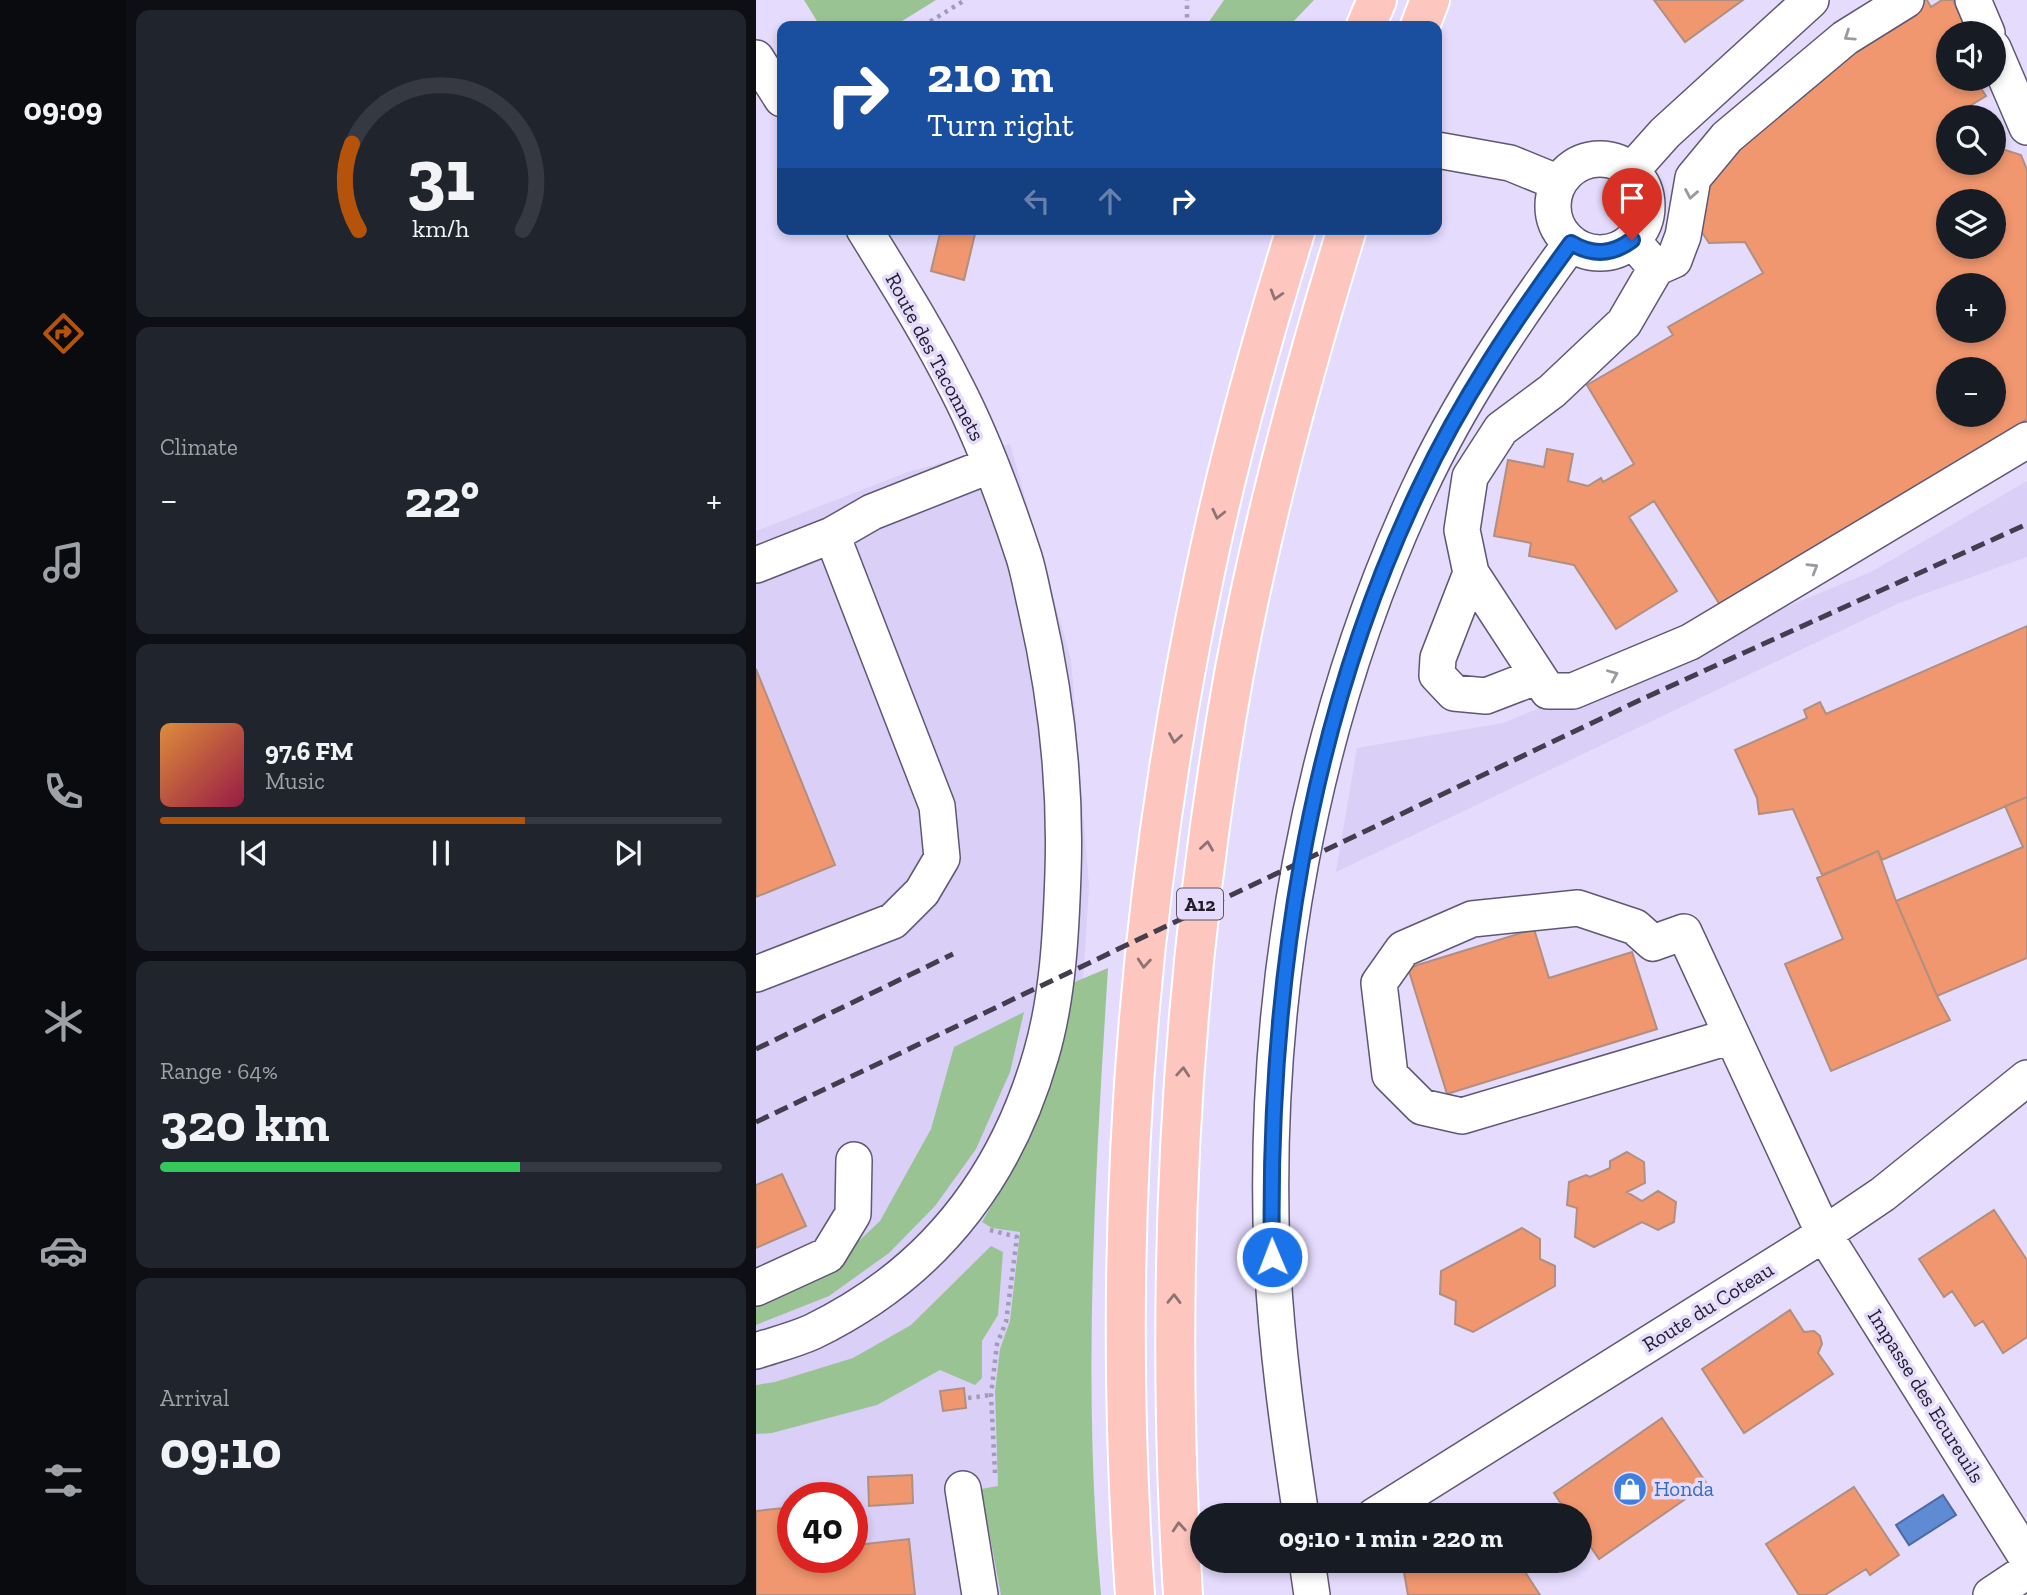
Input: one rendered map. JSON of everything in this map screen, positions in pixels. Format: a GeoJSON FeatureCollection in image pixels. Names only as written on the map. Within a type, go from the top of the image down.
{"type":"FeatureCollection","features":[{"type":"Feature","properties":{"kind":"highway"},"geometry":{"type":"LineString","coordinates":[[1368,21],[1377,0]]}},
{"type":"Feature","properties":{"kind":"highway"},"geometry":{"type":"LineString","coordinates":[[1422,21],[1430,0]]}},
{"type":"Feature","properties":{"kind":"highway","name":"A12"},"geometry":{"type":"LineString","coordinates":[[1135,1595],[1129,1509],[1125,1320],[1131,1131],[1146,944],[1171,756],[1205,571],[1249,389],[1294,235]]}},
{"type":"Feature","properties":{"kind":"highway","name":"A12"},"geometry":{"type":"LineString","coordinates":[[1183,1595],[1175,1415],[1175,1228],[1184,1068],[1196,935],[1219,763],[1253,581],[1296,401],[1345,235]]}},
{"type":"Feature","properties":{"kind":"street"},"geometry":{"type":"LineString","coordinates":[[1631,171],[1665,133],[1811,0]]}},
{"type":"Feature","properties":{"kind":"street"},"geometry":{"type":"LineString","coordinates":[[1543,683],[1471,573],[1462,530],[1470,477],[1502,429],[1552,391],[1624,323],[1656,268],[1674,260],[1683,236],[1693,178],[1727,136],[1845,38],[1906,0]]}},
{"type":"Feature","properties":{"kind":"street"},"geometry":{"type":"LineString","coordinates":[[1973,0],[1982,21]]}},
{"type":"Feature","properties":{"kind":"street"},"geometry":{"type":"LineString","coordinates":[[756,58],[777,91]]}},
{"type":"Feature","properties":{"kind":"street"},"geometry":{"type":"LineString","coordinates":[[2006,78],[2027,127]]}},
{"type":"Feature","properties":{"kind":"street"},"geometry":{"type":"LineString","coordinates":[[1442,151],[1510,163],[1559,183]]}},
{"type":"Feature","properties":{"kind":"street"},"geometry":{"type":"LineString","coordinates":[[1592,159],[1620,163],[1631,171],[1641,183],[1646,198],[1642,228],[1632,240],[1622,248],[1596,253],[1571,243],[1555,222],[1554,195],[1567,172],[1592,159]]}},
{"type":"Feature","properties":{"kind":"street","name":"Route des Taconnets"},"geometry":{"type":"LineString","coordinates":[[756,1351],[808,1333],[854,1310],[896,1281],[936,1245],[964,1213],[996,1164],[1021,1115],[1042,1053],[1059,947],[1064,842],[1062,779],[1056,713],[1046,649],[1025,559],[991,465],[957,387],[868,235]]}},
{"type":"Feature","properties":{"kind":"street"},"geometry":{"type":"LineString","coordinates":[[1632,240],[1656,268]]}},
{"type":"Feature","properties":{"kind":"street"},"geometry":{"type":"LineString","coordinates":[[1299,1503],[1277,1317],[1271,1183],[1278,1035],[1299,880],[1314,798],[1358,641],[1420,487],[1488,362],[1571,243]]}},
{"type":"Feature","properties":{"kind":"street"},"geometry":{"type":"LineString","coordinates":[[1471,573],[1438,658],[1437,675],[1454,693],[1486,696],[1543,683],[1573,691],[1690,642],[2027,440]]}},
{"type":"Feature","properties":{"kind":"street"},"geometry":{"type":"LineString","coordinates":[[756,565],[832,535],[873,512],[991,465]]}},
{"type":"Feature","properties":{"kind":"street"},"geometry":{"type":"LineString","coordinates":[[756,974],[892,920],[922,892],[942,858],[937,806],[832,535]]}},
{"type":"Feature","properties":{"kind":"street","name":"Impasse des Ecureuils"},"geometry":{"type":"LineString","coordinates":[[1732,1035],[1462,1116],[1422,1107],[1390,1075],[1380,983],[1403,949],[1472,919],[1578,908],[1635,928],[1653,943],[1684,932],[1732,1035],[1824,1234],[2027,1558]]}},
{"type":"Feature","properties":{"kind":"street","name":"Route du Coteau"},"geometry":{"type":"LineString","coordinates":[[1395,1503],[1824,1234],[1883,1194],[2027,1078]]}},
{"type":"Feature","properties":{"kind":"street"},"geometry":{"type":"LineString","coordinates":[[756,1288],[828,1255],[853,1214],[854,1160]]}},
{"type":"Feature","properties":{"kind":"street"},"geometry":{"type":"LineString","coordinates":[[963,1489],[980,1595]]}},
{"type":"Feature","properties":{"kind":"street"},"geometry":{"type":"LineString","coordinates":[[1991,1595],[2027,1571]]}},
{"type":"Feature","properties":{"kind":"street"},"geometry":{"type":"LineString","coordinates":[[1309,1573],[1312,1595]]}},
{"type":"Feature","properties":{"kind":"path"},"geometry":{"type":"LineString","coordinates":[[931,21],[965,0]]}},
{"type":"Feature","properties":{"kind":"path"},"geometry":{"type":"LineString","coordinates":[[1187,0],[1187,21]]}},
{"type":"Feature","properties":{"kind":"path"},"geometry":{"type":"LineString","coordinates":[[963,1489],[995,1482],[991,1395],[997,1344],[1006,1322],[1017,1237],[993,1232],[982,1226]]}},
{"type":"Feature","properties":{"kind":"path"},"geometry":{"type":"LineString","coordinates":[[968,1398],[991,1395]]}},
{"type":"Feature","properties":{"kind":"shaded area"},"geometry":{"type":"Polygon","coordinates":[[[1010,444],[1071,660],[1089,886],[1048,1538],[1053,1595],[756,1595],[756,531],[908,472],[1010,444]]]}},
{"type":"Feature","properties":{"kind":"shaded area"},"geometry":{"type":"Polygon","coordinates":[[[2027,481],[2027,557],[1899,603],[1336,872],[1357,748],[1503,723],[1871,572],[2027,481]]]}},
{"type":"Feature","properties":{"kind":"green space"},"geometry":{"type":"Polygon","coordinates":[[[804,0],[936,0],[902,21],[817,21],[804,0]]]}},
{"type":"Feature","properties":{"kind":"green space"},"geometry":{"type":"Polygon","coordinates":[[[1224,0],[1314,0],[1294,21],[1209,21],[1224,0]]]}},
{"type":"Feature","properties":{"kind":"green space"},"geometry":{"type":"Polygon","coordinates":[[[1108,968],[1095,1203],[1091,1360],[1095,1517],[1101,1595],[1001,1595],[981,1489],[998,1486],[995,1392],[1000,1349],[1010,1321],[1020,1232],[992,1228],[982,1222],[1015,1165],[1037,1116],[1070,984],[1108,968]]]}},
{"type":"Feature","properties":{"kind":"green space"},"geometry":{"type":"Polygon","coordinates":[[[1024,1012],[1010,1072],[976,1149],[935,1206],[889,1253],[829,1296],[756,1325],[756,1302],[829,1269],[880,1221],[931,1129],[954,1047],[1024,1012]]]}},
{"type":"Feature","properties":{"kind":"green space"},"geometry":{"type":"Polygon","coordinates":[[[991,1246],[1003,1252],[998,1315],[982,1341],[982,1378],[975,1385],[940,1370],[877,1405],[772,1433],[756,1434],[756,1385],[775,1382],[853,1358],[911,1325],[991,1246]]]}},
{"type":"Feature","properties":{"kind":"water"},"geometry":{"type":"Polygon","coordinates":[[[1943,1495],[1956,1515],[1909,1545],[1896,1525],[1943,1495]]]}},
{"type":"Feature","properties":{"kind":"building"},"geometry":{"type":"Polygon","coordinates":[[[1654,0],[1743,0],[1685,42],[1654,0]]]}},
{"type":"Feature","properties":{"kind":"building"},"geometry":{"type":"Polygon","coordinates":[[[1923,0],[1927,0],[1931,7],[1942,0],[1953,0],[1963,21],[1936,21],[1936,91],[1983,91],[1986,96],[1971,105],[1936,105],[1936,175],[2006,175],[2006,150],[2021,155],[2027,170],[2027,419],[1724,611],[1654,501],[1629,517],[1677,591],[1616,629],[1574,565],[1529,556],[1531,543],[1494,536],[1508,460],[1544,467],[1547,449],[1573,454],[1568,481],[1588,486],[1601,478],[1603,482],[1634,464],[1587,385],[1673,335],[1668,327],[1763,273],[1745,242],[1709,243],[1692,217],[1722,159],[1796,92],[1923,0]]]}},
{"type":"Feature","properties":{"kind":"building"},"geometry":{"type":"Polygon","coordinates":[[[940,235],[975,235],[964,280],[931,271],[940,235]]]}},
{"type":"Feature","properties":{"kind":"building"},"geometry":{"type":"Polygon","coordinates":[[[2027,626],[2027,797],[1882,860],[1878,851],[1822,875],[1793,809],[1759,814],[1757,798],[1735,750],[1807,718],[1804,710],[1820,702],[1826,714],[2027,626]]]}},
{"type":"Feature","properties":{"kind":"building"},"geometry":{"type":"Polygon","coordinates":[[[756,669],[835,865],[756,897],[756,669]]]}},
{"type":"Feature","properties":{"kind":"building"},"geometry":{"type":"Polygon","coordinates":[[[2027,797],[2027,958],[1937,996],[1896,901],[2023,847],[2005,806],[2027,797]]]}},
{"type":"Feature","properties":{"kind":"building"},"geometry":{"type":"Polygon","coordinates":[[[1878,851],[1896,901],[1950,1020],[1831,1071],[1785,964],[1843,939],[1817,878],[1878,851]]]}},
{"type":"Feature","properties":{"kind":"building"},"geometry":{"type":"Polygon","coordinates":[[[1534,929],[1549,978],[1632,952],[1657,1029],[1447,1094],[1408,968],[1534,929]]]}},
{"type":"Feature","properties":{"kind":"building"},"geometry":{"type":"Polygon","coordinates":[[[1627,1152],[1644,1162],[1645,1183],[1627,1192],[1642,1201],[1658,1191],[1676,1202],[1674,1222],[1658,1230],[1642,1222],[1594,1247],[1575,1237],[1577,1208],[1567,1205],[1569,1182],[1610,1168],[1610,1161],[1627,1152]]]}},
{"type":"Feature","properties":{"kind":"building"},"geometry":{"type":"Polygon","coordinates":[[[782,1174],[806,1226],[756,1248],[756,1185],[782,1174]]]}},
{"type":"Feature","properties":{"kind":"building"},"geometry":{"type":"Polygon","coordinates":[[[1994,1210],[2027,1260],[2027,1337],[2003,1353],[1983,1321],[1975,1326],[1952,1291],[1944,1297],[1919,1259],[1994,1210]]]}},
{"type":"Feature","properties":{"kind":"building"},"geometry":{"type":"Polygon","coordinates":[[[1522,1228],[1540,1239],[1540,1259],[1555,1266],[1555,1286],[1473,1332],[1455,1324],[1456,1301],[1440,1294],[1441,1271],[1522,1228]]]}},
{"type":"Feature","properties":{"kind":"building"},"geometry":{"type":"Polygon","coordinates":[[[1790,1310],[1804,1332],[1814,1331],[1820,1336],[1822,1344],[1818,1353],[1833,1374],[1744,1433],[1702,1369],[1790,1310]]]}},
{"type":"Feature","properties":{"kind":"building"},"geometry":{"type":"Polygon","coordinates":[[[964,1388],[966,1408],[943,1411],[940,1391],[964,1388]]]}},
{"type":"Feature","properties":{"kind":"building","name":"Honda"},"geometry":{"type":"Polygon","coordinates":[[[1662,1418],[1707,1484],[1599,1559],[1592,1549],[1592,1503],[1561,1503],[1554,1493],[1662,1418]]]}},
{"type":"Feature","properties":{"kind":"building"},"geometry":{"type":"Polygon","coordinates":[[[912,1475],[913,1503],[869,1506],[868,1477],[912,1475]]]}},
{"type":"Feature","properties":{"kind":"building"},"geometry":{"type":"Polygon","coordinates":[[[1854,1487],[1899,1555],[1870,1575],[1866,1569],[1825,1595],[1799,1595],[1766,1544],[1854,1487]]]}},
{"type":"Feature","properties":{"kind":"building"},"geometry":{"type":"Polygon","coordinates":[[[777,1509],[777,1573],[868,1573],[868,1544],[909,1539],[915,1595],[756,1595],[756,1511],[777,1509]]]}},
{"type":"Feature","properties":{"kind":"building"},"geometry":{"type":"Polygon","coordinates":[[[1404,1573],[1526,1573],[1540,1595],[1408,1595],[1404,1573]]]}},
{"type":"Feature","properties":{"kind":"railway"},"geometry":{"type":"LineString","coordinates":[[756,1122],[1640,700],[2027,524]]}},
{"type":"Feature","properties":{"kind":"railway"},"geometry":{"type":"LineString","coordinates":[[756,1049],[953,954]]}},
{"type":"Feature","properties":{"kind":"place","name":"Honda"},"geometry":{"type":"Point","coordinates":[1630,1489]}},
{"type":"Feature","properties":{"kind":"route"},"geometry":{"type":"LineString","coordinates":[[1272,1257],[1273,1109],[1287,961],[1314,798],[1358,641],[1420,487],[1488,362],[1523,309],[1571,243],[1596,253],[1622,248],[1632,240]]}}]}
